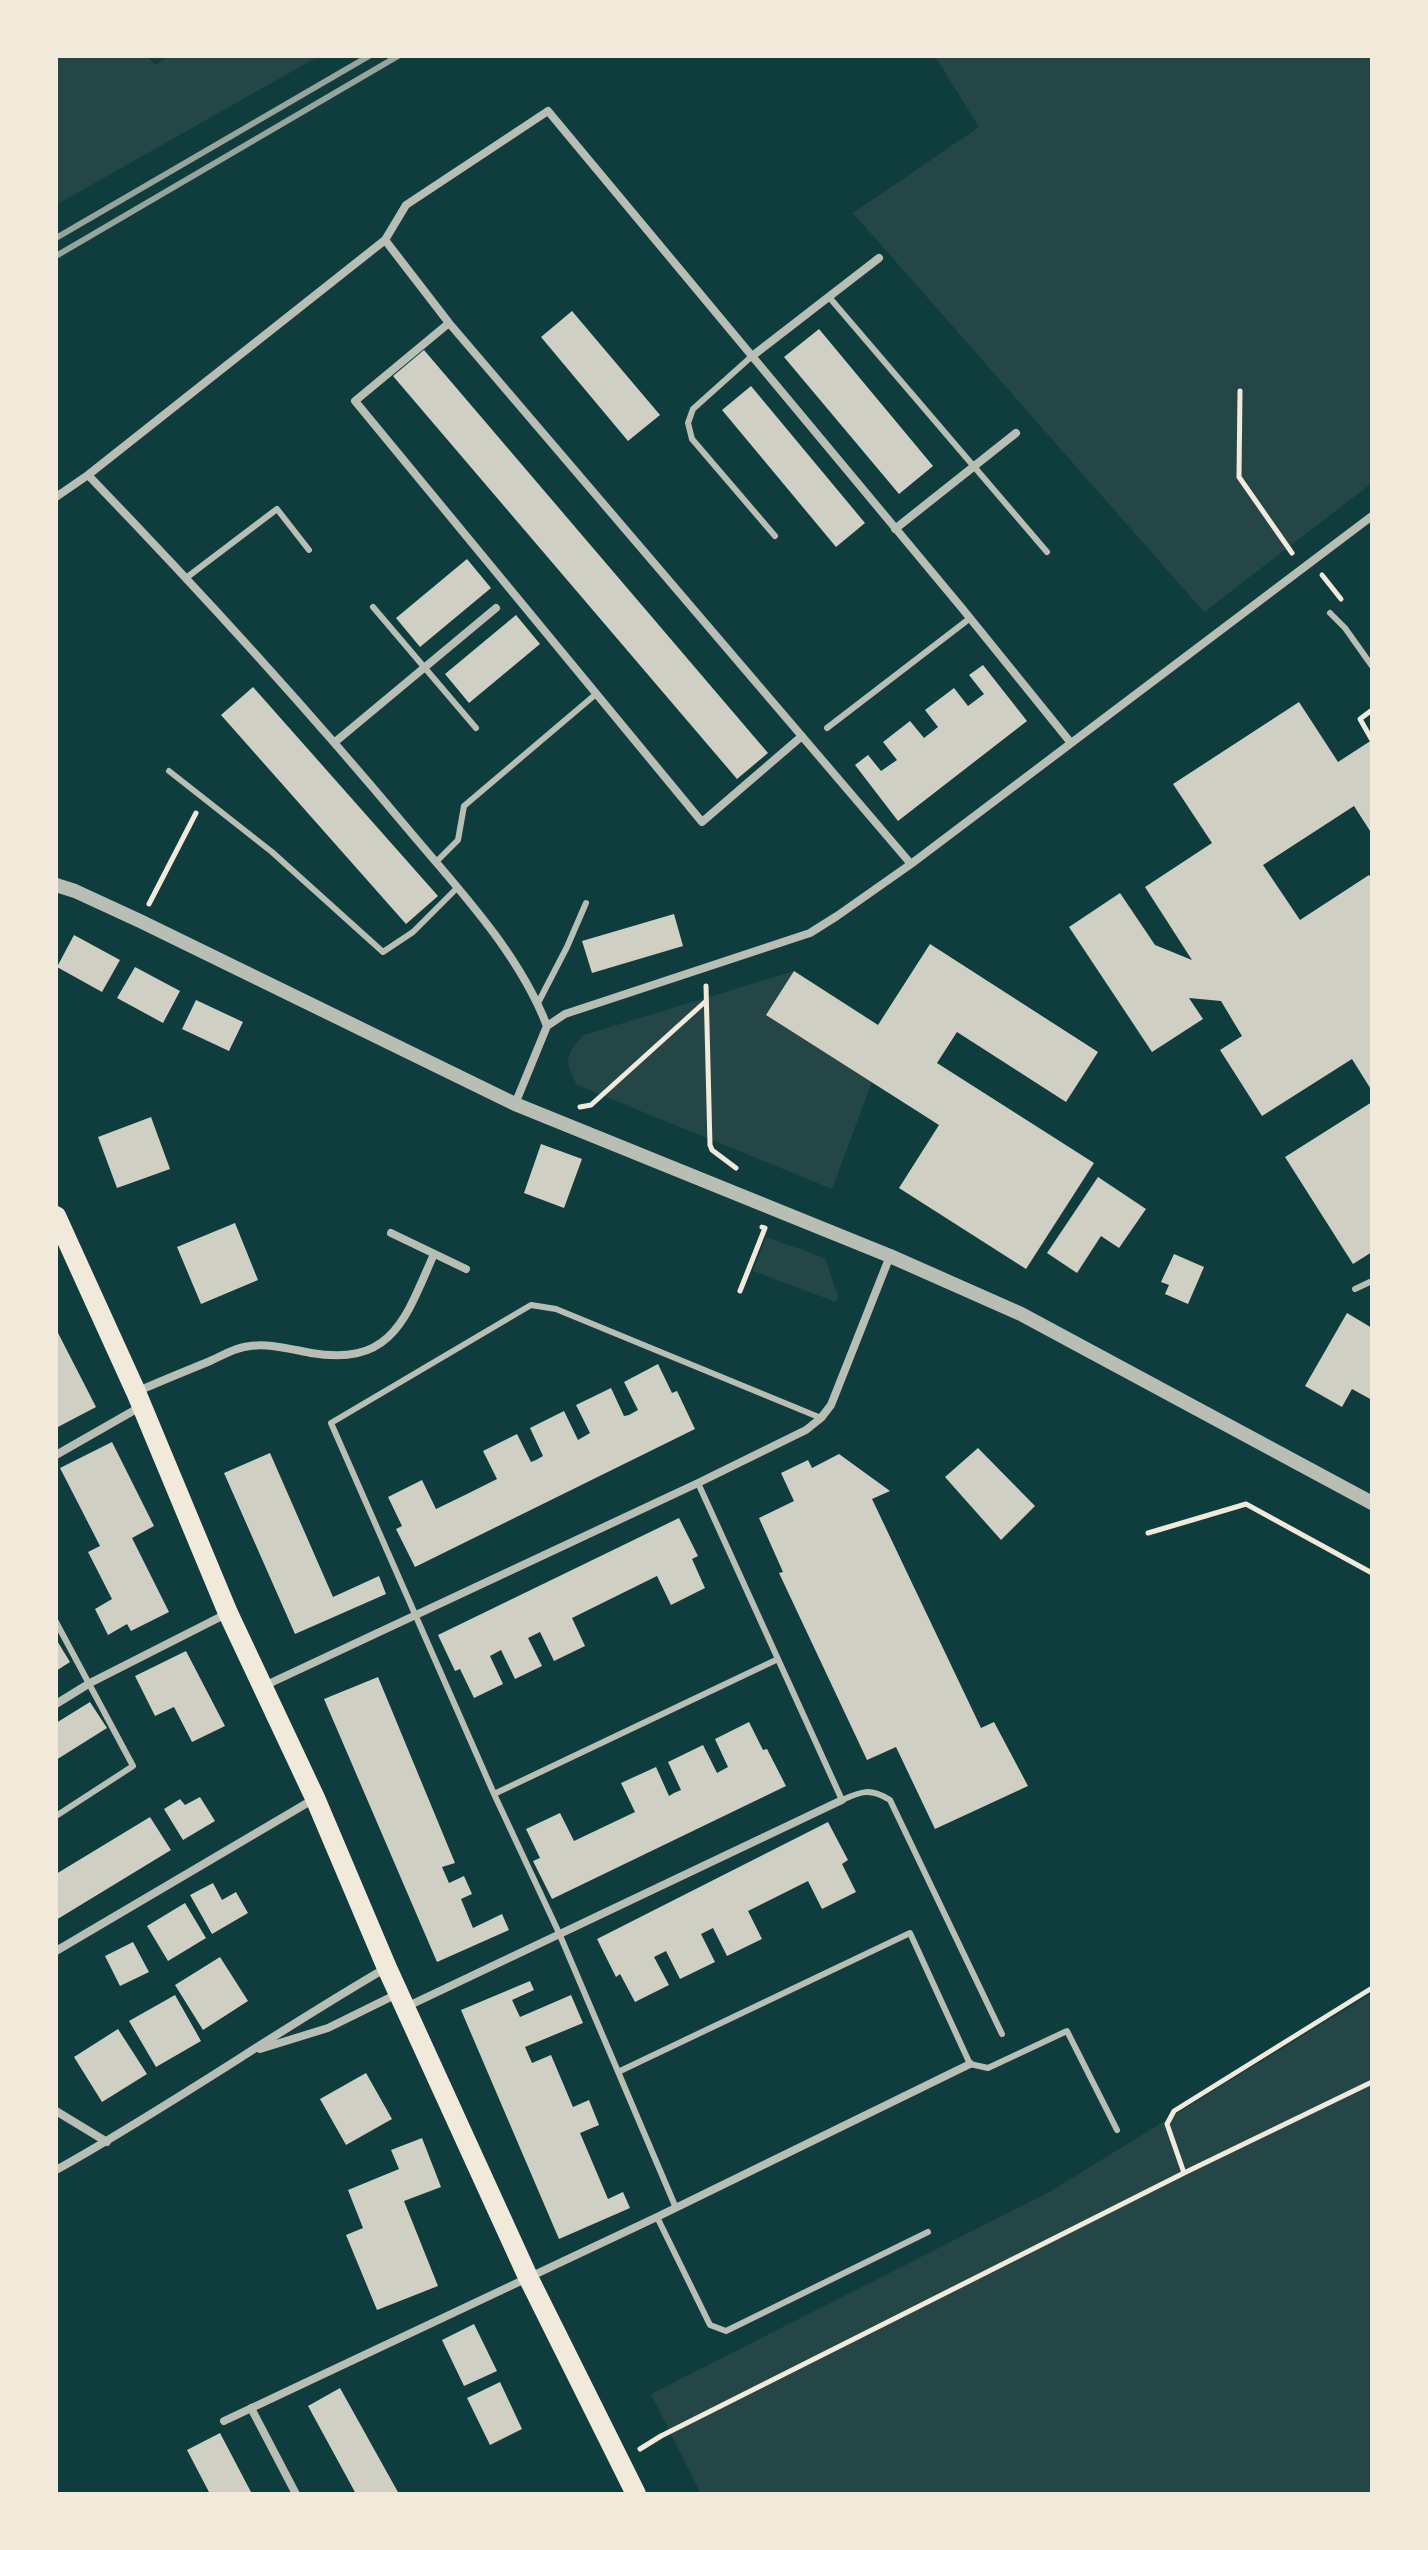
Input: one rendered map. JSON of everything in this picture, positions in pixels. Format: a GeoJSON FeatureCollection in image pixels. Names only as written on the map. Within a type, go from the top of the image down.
{"type":"FeatureCollection","features":[{"type":"Feature","properties":{"kind":"main road"},"geometry":{"type":"LineString","coordinates":[[57,1225],[138,1400],[228,1613],[315,1798],[387,1968],[528,2277],[636,2494]]}},
{"type":"Feature","properties":{"kind":"street"},"geometry":{"type":"LineString","coordinates":[[56,497],[385,240],[406,205],[548,111],[1071,743]]}},
{"type":"Feature","properties":{"kind":"street"},"geometry":{"type":"LineString","coordinates":[[385,240],[449,323],[911,864]]}},
{"type":"Feature","properties":{"kind":"street"},"geometry":{"type":"LineString","coordinates":[[751,357],[879,258]]}},
{"type":"Feature","properties":{"kind":"street"},"geometry":{"type":"LineString","coordinates":[[449,323],[355,401],[702,822],[802,736]]}},
{"type":"Feature","properties":{"kind":"street"},"geometry":{"type":"LineString","coordinates":[[895,529],[1016,433]]}},
{"type":"Feature","properties":{"kind":"street"},"geometry":{"type":"LineString","coordinates":[[88,475],[335,742],[436,862],[501,944],[538,1003],[547,1026]]}},
{"type":"Feature","properties":{"kind":"street"},"geometry":{"type":"LineString","coordinates":[[515,1104],[547,1026],[565,1014],[810,933],[911,864],[1372,516]]}},
{"type":"Feature","properties":{"kind":"street"},"geometry":{"type":"LineString","coordinates":[[335,742],[496,608]]}},
{"type":"Feature","properties":{"kind":"street"},"geometry":{"type":"LineString","coordinates":[[56,885],[140,921],[515,1104],[890,1256],[1021,1314],[1372,1503]]}},
{"type":"Feature","properties":{"kind":"street"},"geometry":{"type":"LineString","coordinates":[[56,895],[75,891]]}},
{"type":"Feature","properties":{"kind":"street"},"geometry":{"type":"LineString","coordinates":[[391,1233],[466,1269]]}},
{"type":"Feature","properties":{"kind":"street"},"geometry":{"type":"LineString","coordinates":[[56,1455],[138,1400],[244,1347],[269,1345],[349,1357],[373,1349],[385,1342],[408,1312],[434,1254]]}},
{"type":"Feature","properties":{"kind":"street"},"geometry":{"type":"LineString","coordinates":[[263,1687],[806,1430],[831,1405],[890,1256]]}},
{"type":"Feature","properties":{"kind":"street"},"geometry":{"type":"LineString","coordinates":[[56,1704],[90,1683],[228,1613]]}},
{"type":"Feature","properties":{"kind":"street"},"geometry":{"type":"LineString","coordinates":[[56,1951],[315,1798]]}},
{"type":"Feature","properties":{"kind":"street"},"geometry":{"type":"LineString","coordinates":[[252,2052],[402,2000],[559,1933],[842,1800]]}},
{"type":"Feature","properties":{"kind":"street"},"geometry":{"type":"LineString","coordinates":[[56,2170],[107,2142],[312,2011],[387,1968]]}},
{"type":"Feature","properties":{"kind":"street"},"geometry":{"type":"LineString","coordinates":[[224,2421],[676,2208],[970,2064]]}},
{"type":"Feature","properties":{"kind":"street"},"geometry":{"type":"LineString","coordinates":[[56,2111],[107,2142]]}},
{"type":"Feature","properties":{"kind":"street"},"geometry":{"type":"LineString","coordinates":[[251,2408],[296,2494]]}},
{"type":"Feature","properties":{"kind":"lane"},"geometry":{"type":"LineString","coordinates":[[829,297],[1047,552]]}},
{"type":"Feature","properties":{"kind":"lane"},"geometry":{"type":"LineString","coordinates":[[751,357],[693,409],[688,423],[692,439],[775,536]]}},
{"type":"Feature","properties":{"kind":"lane"},"geometry":{"type":"LineString","coordinates":[[186,578],[277,509],[309,550]]}},
{"type":"Feature","properties":{"kind":"lane"},"geometry":{"type":"LineString","coordinates":[[373,607],[476,728]]}},
{"type":"Feature","properties":{"kind":"lane"},"geometry":{"type":"LineString","coordinates":[[1330,613],[1345,628],[1372,666]]}},
{"type":"Feature","properties":{"kind":"lane"},"geometry":{"type":"LineString","coordinates":[[827,728],[969,619]]}},
{"type":"Feature","properties":{"kind":"lane"},"geometry":{"type":"LineString","coordinates":[[436,862],[458,840],[464,806],[596,694]]}},
{"type":"Feature","properties":{"kind":"lane"},"geometry":{"type":"LineString","coordinates":[[169,771],[272,852],[383,952],[413,932],[456,889]]}},
{"type":"Feature","properties":{"kind":"lane"},"geometry":{"type":"LineString","coordinates":[[538,1003],[586,903]]}},
{"type":"Feature","properties":{"kind":"lane"},"geometry":{"type":"LineString","coordinates":[[1355,1289],[1372,1281]]}},
{"type":"Feature","properties":{"kind":"lane"},"geometry":{"type":"LineString","coordinates":[[676,2208],[559,1933],[494,1794],[331,1423],[531,1305],[556,1309],[821,1418]]}},
{"type":"Feature","properties":{"kind":"lane"},"geometry":{"type":"LineString","coordinates":[[698,1483],[842,1800],[858,1793],[875,1792],[890,1800],[1002,2034]]}},
{"type":"Feature","properties":{"kind":"lane"},"geometry":{"type":"LineString","coordinates":[[56,1622],[133,1766],[56,1816]]}},
{"type":"Feature","properties":{"kind":"lane"},"geometry":{"type":"LineString","coordinates":[[494,1794],[776,1660]]}},
{"type":"Feature","properties":{"kind":"lane"},"geometry":{"type":"LineString","coordinates":[[618,2072],[910,1933],[970,2064],[988,2068],[1067,2031],[1117,2130]]}},
{"type":"Feature","properties":{"kind":"lane"},"geometry":{"type":"LineString","coordinates":[[657,2217],[710,2325],[726,2331],[928,2232]]}},
{"type":"Feature","properties":{"kind":"path"},"geometry":{"type":"LineString","coordinates":[[1240,391],[1239,477],[1288,547]]}},
{"type":"Feature","properties":{"kind":"path"},"geometry":{"type":"LineString","coordinates":[[1372,710],[1360,719],[1372,740]]}},
{"type":"Feature","properties":{"kind":"path"},"geometry":{"type":"LineString","coordinates":[[140,921],[203,798]]}},
{"type":"Feature","properties":{"kind":"path"},"geometry":{"type":"LineString","coordinates":[[705,967],[710,1145],[712,1150],[742,1173]]}},
{"type":"Feature","properties":{"kind":"path"},"geometry":{"type":"LineString","coordinates":[[576,1106],[591,1105],[706,1001]]}},
{"type":"Feature","properties":{"kind":"path"},"geometry":{"type":"LineString","coordinates":[[740,1291],[765,1228],[752,1222]]}},
{"type":"Feature","properties":{"kind":"path"},"geometry":{"type":"LineString","coordinates":[[1148,1533],[1246,1504],[1372,1573]]}},
{"type":"Feature","properties":{"kind":"path"},"geometry":{"type":"LineString","coordinates":[[1184,2173],[1167,2124],[1174,2111],[1372,1990]]}},
{"type":"Feature","properties":{"kind":"path"},"geometry":{"type":"LineString","coordinates":[[635,2452],[661,2436],[1184,2173],[1372,2082]]}},
{"type":"Feature","properties":{"kind":"shaded area"},"geometry":{"type":"Polygon","coordinates":[[[56,56],[147,56],[155,65],[169,56],[319,56],[56,205],[56,56]]]}},
{"type":"Feature","properties":{"kind":"shaded area"},"geometry":{"type":"Polygon","coordinates":[[[935,56],[1372,56],[1372,483],[1204,612],[853,213],[979,127],[935,56]]]}},
{"type":"Feature","properties":{"kind":"shaded area"},"geometry":{"type":"Polygon","coordinates":[[[794,971],[767,1015],[872,1082],[832,1189],[577,1085],[568,1058],[584,1035],[794,971]]]}},
{"type":"Feature","properties":{"kind":"shaded area"},"geometry":{"type":"Polygon","coordinates":[[[766,1237],[825,1258],[838,1296],[836,1302],[753,1271],[766,1237]]]}},
{"type":"Feature","properties":{"kind":"shaded area"},"geometry":{"type":"Polygon","coordinates":[[[1372,1993],[1372,2494],[701,2494],[651,2394],[1051,2191],[1372,1993]]]}},
{"type":"Feature","properties":{"kind":"building"},"geometry":{"type":"Polygon","coordinates":[[[572,311],[660,415],[628,441],[541,337],[572,311]]]}},
{"type":"Feature","properties":{"kind":"building"},"geometry":{"type":"Polygon","coordinates":[[[819,329],[933,466],[899,494],[784,357],[819,329]]]}},
{"type":"Feature","properties":{"kind":"building"},"geometry":{"type":"Polygon","coordinates":[[[424,350],[768,753],[737,779],[393,376],[424,350]]]}},
{"type":"Feature","properties":{"kind":"building"},"geometry":{"type":"Polygon","coordinates":[[[751,386],[865,523],[836,547],[722,410],[751,386]]]}},
{"type":"Feature","properties":{"kind":"building"},"geometry":{"type":"Polygon","coordinates":[[[467,559],[491,588],[420,647],[396,618],[467,559]]]}},
{"type":"Feature","properties":{"kind":"building"},"geometry":{"type":"Polygon","coordinates":[[[516,615],[540,644],[469,703],[445,674],[516,615]]]}},
{"type":"Feature","properties":{"kind":"building"},"geometry":{"type":"Polygon","coordinates":[[[983,665],[1027,721],[898,821],[855,765],[868,755],[881,771],[897,760],[883,742],[910,721],[924,738],[938,727],[925,710],[954,688],[968,706],[984,694],[969,675],[983,665]]]}},
{"type":"Feature","properties":{"kind":"building"},"geometry":{"type":"Polygon","coordinates":[[[253,687],[438,896],[406,924],[221,715],[253,687]]]}},
{"type":"Feature","properties":{"kind":"building"},"geometry":{"type":"Polygon","coordinates":[[[1299,702],[1338,762],[1372,740],[1372,834],[1354,806],[1263,865],[1300,920],[1369,875],[1372,880],[1372,1091],[1352,1059],[1262,1116],[1220,1050],[1242,1036],[1221,1001],[1189,998],[1203,1019],[1152,1052],[1069,927],[1120,893],[1155,945],[1192,960],[1145,887],[1212,843],[1173,784],[1299,702]]]}},
{"type":"Feature","properties":{"kind":"building"},"geometry":{"type":"Polygon","coordinates":[[[674,914],[683,946],[592,973],[582,941],[674,914]]]}},
{"type":"Feature","properties":{"kind":"building"},"geometry":{"type":"Polygon","coordinates":[[[74,935],[120,960],[102,992],[57,967],[74,935]]]}},
{"type":"Feature","properties":{"kind":"building"},"geometry":{"type":"Polygon","coordinates":[[[930,944],[1098,1052],[1066,1102],[957,1032],[937,1063],[1094,1163],[1026,1269],[899,1188],[939,1125],[766,1015],[794,971],[878,1025],[930,944]]]}},
{"type":"Feature","properties":{"kind":"building"},"geometry":{"type":"Polygon","coordinates":[[[135,967],[180,991],[163,1023],[117,998],[135,967]]]}},
{"type":"Feature","properties":{"kind":"building"},"geometry":{"type":"Polygon","coordinates":[[[196,1000],[243,1022],[229,1051],[182,1029],[196,1000]]]}},
{"type":"Feature","properties":{"kind":"building"},"geometry":{"type":"Polygon","coordinates":[[[1372,1102],[1372,1252],[1353,1264],[1285,1157],[1372,1102]]]}},
{"type":"Feature","properties":{"kind":"building"},"geometry":{"type":"Polygon","coordinates":[[[151,1117],[170,1169],[117,1188],[98,1137],[151,1117]]]}},
{"type":"Feature","properties":{"kind":"building"},"geometry":{"type":"Polygon","coordinates":[[[541,1144],[582,1159],[564,1208],[524,1193],[541,1144]]]}},
{"type":"Feature","properties":{"kind":"building"},"geometry":{"type":"Polygon","coordinates":[[[1098,1177],[1146,1209],[1119,1248],[1101,1236],[1077,1273],[1047,1253],[1098,1177]]]}},
{"type":"Feature","properties":{"kind":"building"},"geometry":{"type":"Polygon","coordinates":[[[235,1223],[258,1280],[201,1304],[177,1247],[235,1223]]]}},
{"type":"Feature","properties":{"kind":"building"},"geometry":{"type":"Polygon","coordinates":[[[1174,1254],[1204,1267],[1188,1304],[1165,1294],[1169,1285],[1161,1282],[1174,1254]]]}},
{"type":"Feature","properties":{"kind":"building"},"geometry":{"type":"Polygon","coordinates":[[[1347,1313],[1372,1328],[1372,1400],[1352,1389],[1342,1407],[1305,1386],[1347,1313]]]}},
{"type":"Feature","properties":{"kind":"building"},"geometry":{"type":"Polygon","coordinates":[[[56,1329],[96,1407],[56,1428],[56,1329]]]}},
{"type":"Feature","properties":{"kind":"building"},"geometry":{"type":"Polygon","coordinates":[[[658,1364],[672,1393],[677,1391],[695,1429],[415,1567],[396,1529],[402,1526],[388,1497],[422,1480],[436,1509],[467,1494],[497,1479],[483,1451],[517,1434],[531,1462],[536,1460],[543,1456],[530,1428],[564,1411],[578,1440],[590,1433],[576,1405],[611,1388],[624,1416],[629,1415],[638,1410],[624,1382],[658,1364]]]}},
{"type":"Feature","properties":{"kind":"building"},"geometry":{"type":"Polygon","coordinates":[[[112,1442],[154,1526],[132,1538],[169,1612],[131,1631],[127,1624],[108,1635],[95,1609],[112,1599],[88,1552],[100,1546],[60,1468],[112,1442]]]}},
{"type":"Feature","properties":{"kind":"building"},"geometry":{"type":"Polygon","coordinates":[[[978,1448],[1035,1506],[1001,1540],[945,1477],[978,1448]]]}},
{"type":"Feature","properties":{"kind":"building"},"geometry":{"type":"Polygon","coordinates":[[[270,1453],[333,1597],[379,1576],[386,1594],[295,1634],[224,1473],[270,1453]]]}},
{"type":"Feature","properties":{"kind":"building"},"geometry":{"type":"Polygon","coordinates":[[[839,1454],[890,1491],[872,1499],[981,1728],[994,1722],[1028,1786],[935,1829],[896,1747],[867,1760],[779,1573],[783,1572],[759,1518],[794,1501],[781,1473],[808,1460],[812,1468],[839,1454]]]}},
{"type":"Feature","properties":{"kind":"building"},"geometry":{"type":"Polygon","coordinates":[[[679,1518],[698,1556],[692,1559],[705,1588],[671,1605],[657,1576],[572,1618],[585,1646],[554,1661],[540,1632],[528,1638],[542,1666],[515,1679],[501,1650],[490,1656],[503,1684],[474,1698],[460,1669],[455,1671],[438,1635],[679,1518]]]}},
{"type":"Feature","properties":{"kind":"building"},"geometry":{"type":"Polygon","coordinates":[[[56,1639],[70,1662],[56,1671],[56,1639]]]}},
{"type":"Feature","properties":{"kind":"building"},"geometry":{"type":"Polygon","coordinates":[[[186,1651],[225,1726],[192,1742],[174,1707],[155,1716],[135,1676],[186,1651]]]}},
{"type":"Feature","properties":{"kind":"building"},"geometry":{"type":"Polygon","coordinates":[[[378,1677],[455,1863],[442,1867],[449,1883],[464,1876],[472,1894],[461,1899],[473,1928],[502,1914],[509,1930],[437,1962],[324,1699],[378,1677]]]}},
{"type":"Feature","properties":{"kind":"building"},"geometry":{"type":"Polygon","coordinates":[[[90,1702],[107,1728],[56,1760],[56,1723],[90,1702]]]}},
{"type":"Feature","properties":{"kind":"building"},"geometry":{"type":"Polygon","coordinates":[[[749,1722],[786,1786],[552,1899],[533,1861],[540,1858],[526,1829],[560,1813],[574,1841],[635,1812],[621,1783],[656,1767],[669,1796],[681,1790],[668,1762],[703,1745],[717,1773],[728,1767],[715,1739],[749,1722]]]}},
{"type":"Feature","properties":{"kind":"building"},"geometry":{"type":"Polygon","coordinates":[[[200,1797],[215,1821],[183,1840],[164,1809],[180,1799],[185,1805],[200,1797]]]}},
{"type":"Feature","properties":{"kind":"building"},"geometry":{"type":"Polygon","coordinates":[[[150,1817],[171,1850],[56,1920],[56,1874],[150,1817]]]}},
{"type":"Feature","properties":{"kind":"building"},"geometry":{"type":"Polygon","coordinates":[[[828,1822],[848,1860],[842,1864],[856,1892],[822,1909],[808,1881],[748,1911],[762,1939],[727,1956],[713,1928],[701,1934],[715,1962],[680,1979],[666,1951],[654,1957],[669,1985],[635,2002],[620,1974],[616,1977],[597,1939],[828,1822]]]}},
{"type":"Feature","properties":{"kind":"building"},"geometry":{"type":"Polygon","coordinates":[[[213,1883],[222,1900],[236,1892],[248,1913],[212,1934],[190,1895],[213,1883]]]}},
{"type":"Feature","properties":{"kind":"building"},"geometry":{"type":"Polygon","coordinates":[[[185,1903],[206,1938],[168,1961],[147,1926],[185,1903]]]}},
{"type":"Feature","properties":{"kind":"building"},"geometry":{"type":"Polygon","coordinates":[[[133,1942],[149,1972],[120,1986],[105,1956],[133,1942]]]}},
{"type":"Feature","properties":{"kind":"building"},"geometry":{"type":"Polygon","coordinates":[[[220,1957],[248,2001],[203,2030],[175,1985],[220,1957]]]}},
{"type":"Feature","properties":{"kind":"building"},"geometry":{"type":"Polygon","coordinates":[[[530,1981],[534,1990],[512,2000],[520,2017],[571,1995],[583,2023],[525,2047],[532,2063],[551,2055],[573,2107],[589,2100],[599,2125],[580,2133],[608,2199],[623,2192],[630,2208],[559,2239],[461,2010],[530,1981]]]}},
{"type":"Feature","properties":{"kind":"building"},"geometry":{"type":"Polygon","coordinates":[[[175,1995],[201,2041],[156,2067],[129,2021],[175,1995]]]}},
{"type":"Feature","properties":{"kind":"building"},"geometry":{"type":"Polygon","coordinates":[[[118,2029],[147,2074],[102,2102],[74,2057],[118,2029]]]}},
{"type":"Feature","properties":{"kind":"building"},"geometry":{"type":"Polygon","coordinates":[[[366,2073],[392,2119],[346,2145],[320,2099],[366,2073]]]}},
{"type":"Feature","properties":{"kind":"building"},"geometry":{"type":"Polygon","coordinates":[[[422,2138],[441,2187],[404,2201],[438,2286],[377,2310],[346,2235],[363,2228],[348,2190],[399,2169],[391,2150],[422,2138]]]}},
{"type":"Feature","properties":{"kind":"building"},"geometry":{"type":"Polygon","coordinates":[[[474,2324],[497,2371],[464,2386],[442,2340],[474,2324]]]}},
{"type":"Feature","properties":{"kind":"building"},"geometry":{"type":"Polygon","coordinates":[[[500,2382],[522,2429],[490,2445],[467,2398],[500,2382]]]}},
{"type":"Feature","properties":{"kind":"building"},"geometry":{"type":"Polygon","coordinates":[[[340,2388],[399,2494],[356,2494],[308,2406],[340,2388]]]}},
{"type":"Feature","properties":{"kind":"building"},"geometry":{"type":"Polygon","coordinates":[[[220,2433],[252,2494],[210,2494],[187,2450],[220,2433]]]}},
{"type":"Feature","properties":{"kind":"railway"},"geometry":{"type":"LineString","coordinates":[[56,238],[369,56]]}},
{"type":"Feature","properties":{"kind":"railway"},"geometry":{"type":"LineString","coordinates":[[56,256],[398,56]]}}]}
